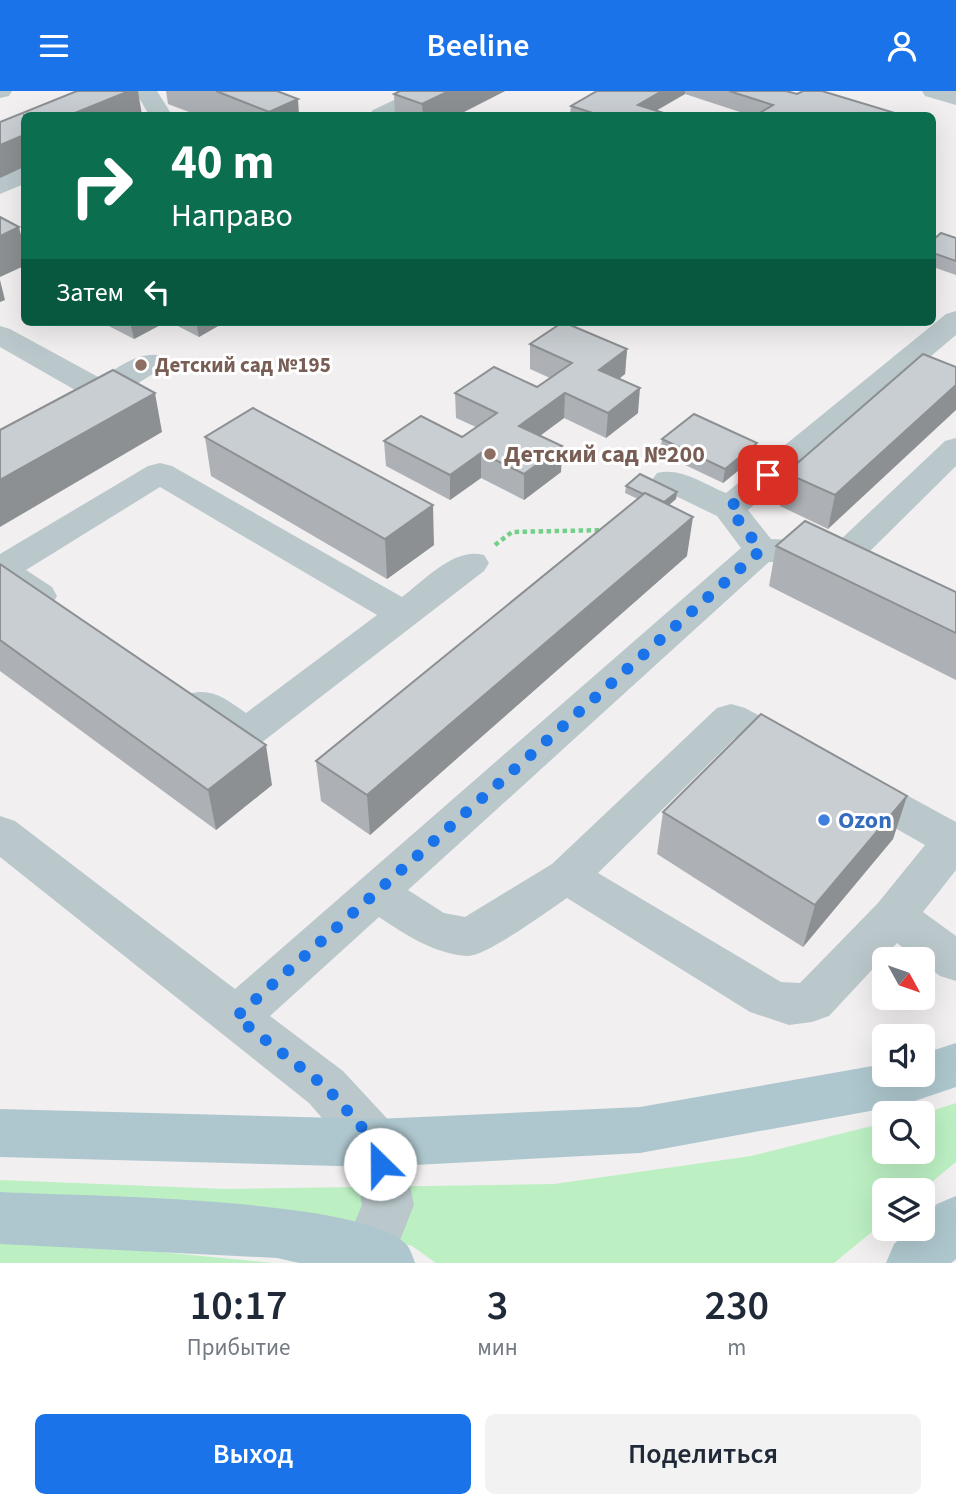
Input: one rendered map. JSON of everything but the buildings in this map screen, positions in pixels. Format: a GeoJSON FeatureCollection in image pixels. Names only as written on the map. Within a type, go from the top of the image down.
{"type":"FeatureCollection","features":[{"type":"Feature","properties":{"kind":"main road"},"geometry":{"type":"LineString","coordinates":[[0,1133],[376,1143],[640,1130],[903,1083],[956,1065]]}},
{"type":"Feature","properties":{"kind":"main road"},"geometry":{"type":"LineString","coordinates":[[0,1218],[277,1232],[379,1258]]}},
{"type":"Feature","properties":{"kind":"main road"},"geometry":{"type":"LineString","coordinates":[[913,1263],[956,1222]]}},
{"type":"Feature","properties":{"kind":"street"},"geometry":{"type":"LineString","coordinates":[[146,91],[158,112]]}},
{"type":"Feature","properties":{"kind":"street"},"geometry":{"type":"LineString","coordinates":[[387,112],[431,91]]}},
{"type":"Feature","properties":{"kind":"street"},"geometry":{"type":"LineString","coordinates":[[0,186],[21,176]]}},
{"type":"Feature","properties":{"kind":"street"},"geometry":{"type":"LineString","coordinates":[[729,508],[956,321]]}},
{"type":"Feature","properties":{"kind":"street"},"geometry":{"type":"LineString","coordinates":[[0,335],[100,391],[151,362]]}},
{"type":"Feature","properties":{"kind":"street"},"geometry":{"type":"LineString","coordinates":[[904,362],[935,376]]}},
{"type":"Feature","properties":{"kind":"street"},"geometry":{"type":"LineString","coordinates":[[847,554],[956,448]]}},
{"type":"Feature","properties":{"kind":"street"},"geometry":{"type":"LineString","coordinates":[[67,615],[0,570],[160,473],[403,614]]}},
{"type":"Feature","properties":{"kind":"street"},"geometry":{"type":"LineString","coordinates":[[669,480],[729,508],[761,550]]}},
{"type":"Feature","properties":{"kind":"street"},"geometry":{"type":"LineString","coordinates":[[236,1017],[761,550],[847,554],[883,572]]}},
{"type":"Feature","properties":{"kind":"street"},"geometry":{"type":"LineString","coordinates":[[180,689],[247,733],[471,563]]}},
{"type":"Feature","properties":{"kind":"street"},"geometry":{"type":"LineString","coordinates":[[376,892],[433,929],[470,937],[567,876],[731,718],[954,841],[894,916],[812,1002],[789,1005],[767,998],[567,876]]}},
{"type":"Feature","properties":{"kind":"street"},"geometry":{"type":"LineString","coordinates":[[0,833],[326,1087],[376,1143],[388,1205],[379,1258]]}},
{"type":"Feature","properties":{"kind":"street"},"geometry":{"type":"LineString","coordinates":[[894,916],[956,962]]}},
{"type":"Feature","properties":{"kind":"path"},"geometry":{"type":"LineString","coordinates":[[471,563],[512,532],[607,530]]}},
{"type":"Feature","properties":{"kind":"green space"},"geometry":{"type":"Polygon","coordinates":[[[956,1103],[956,1162],[935,1179],[872,1178],[872,1232],[834,1263],[436,1263],[412,1246],[346,1228],[0,1197],[0,1180],[226,1189],[554,1184],[751,1156],[872,1126],[872,1164],[935,1164],[935,1110],[956,1103]]]}},
{"type":"Feature","properties":{"kind":"green space"},"geometry":{"type":"Polygon","coordinates":[[[0,1243],[129,1249],[274,1263],[0,1263],[0,1243]]]}},
{"type":"Feature","properties":{"kind":"place","name":"Детский сад №195"},"geometry":{"type":"Point","coordinates":[141,365]}},
{"type":"Feature","properties":{"kind":"place","name":"Детский сад №200"},"geometry":{"type":"Point","coordinates":[490,454]}},
{"type":"Feature","properties":{"kind":"place","name":"Ozon"},"geometry":{"type":"Point","coordinates":[824,820]}},
{"type":"Feature","properties":{"kind":"route"},"geometry":{"type":"LineString","coordinates":[[380,1164],[376,1143],[326,1087],[236,1017],[761,550],[729,508],[768,475]]}}]}
